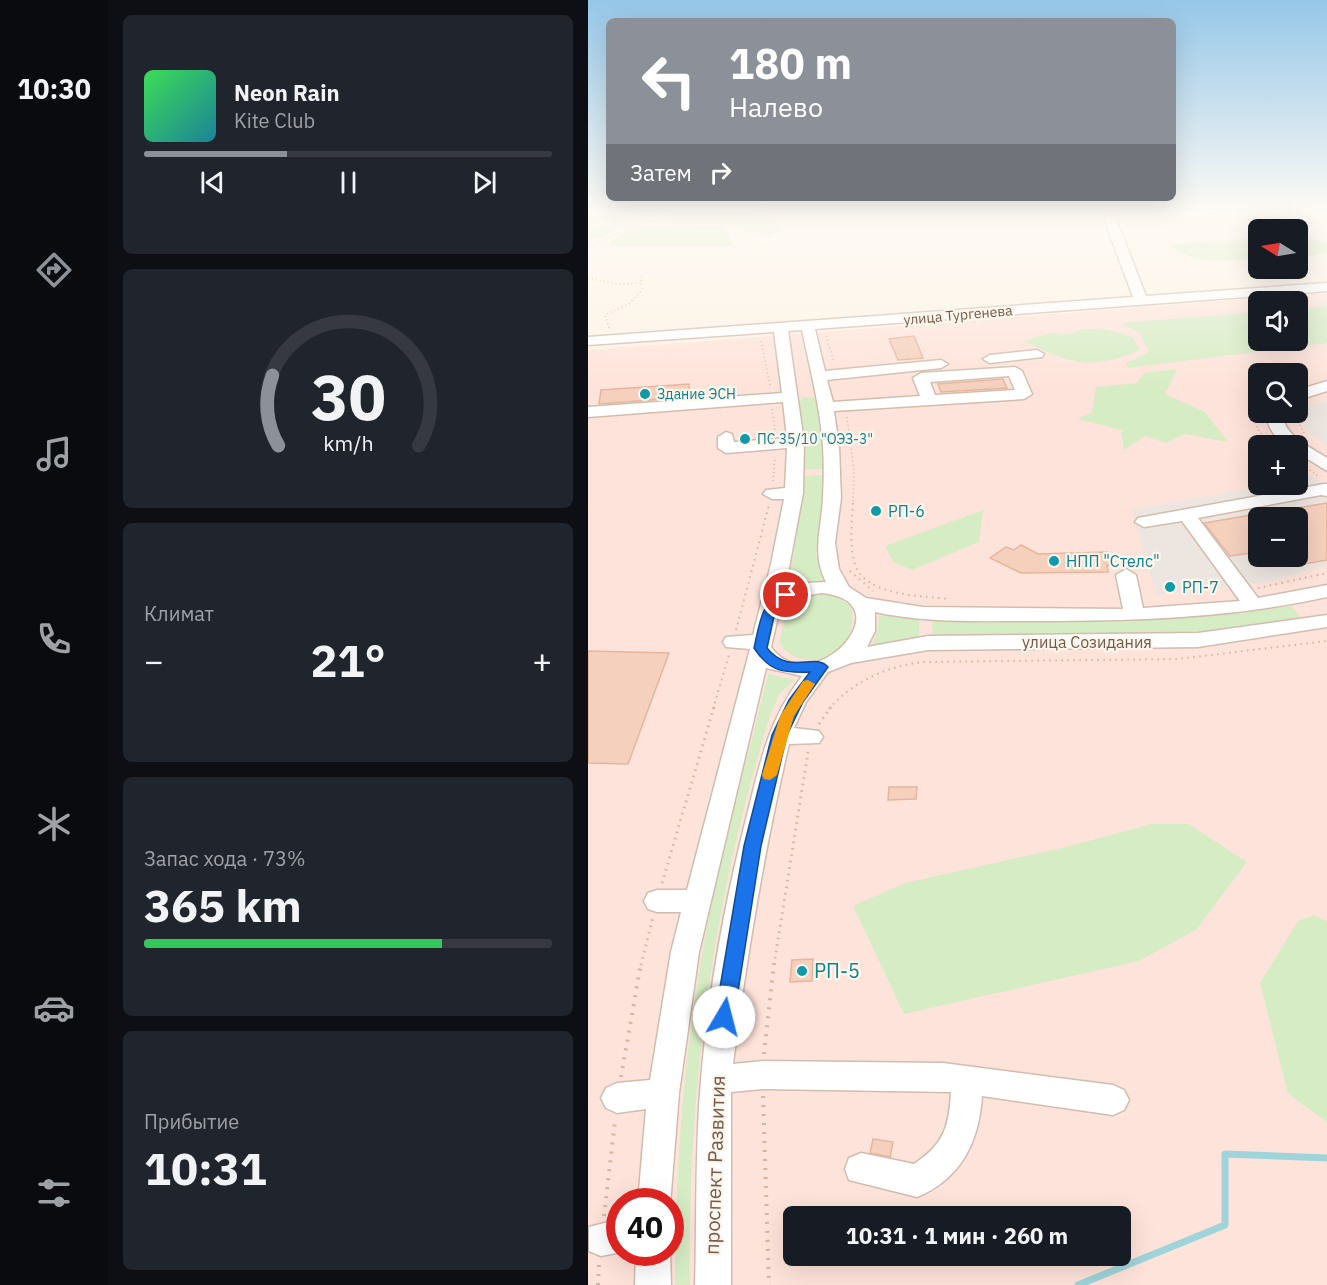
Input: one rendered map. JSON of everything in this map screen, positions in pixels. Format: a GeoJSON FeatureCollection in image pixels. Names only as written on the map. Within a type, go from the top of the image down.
{"type":"FeatureCollection","features":[{"type":"Feature","properties":{"kind":"street"},"geometry":{"type":"LineString","coordinates":[[1130,271],[1141,301]]}},
{"type":"Feature","properties":{"kind":"street","name":"улица Тургенева"},"geometry":{"type":"LineString","coordinates":[[588,341],[781,329],[814,330],[1327,287]]}},
{"type":"Feature","properties":{"kind":"street"},"geometry":{"type":"LineString","coordinates":[[656,1188],[663,1093],[685,952],[786,542],[794,493],[796,442],[781,329]]}},
{"type":"Feature","properties":{"kind":"street"},"geometry":{"type":"LineString","coordinates":[[814,330],[837,406],[826,543],[829,570],[840,589]]}},
{"type":"Feature","properties":{"kind":"street"},"geometry":{"type":"LineString","coordinates":[[588,411],[771,398],[827,376],[1037,354]]}},
{"type":"Feature","properties":{"kind":"street"},"geometry":{"type":"LineString","coordinates":[[837,406],[1024,394],[1015,371],[921,378],[929,400]]}},
{"type":"Feature","properties":{"kind":"street"},"geometry":{"type":"LineString","coordinates":[[1308,392],[1327,386]]}},
{"type":"Feature","properties":{"kind":"street"},"geometry":{"type":"LineString","coordinates":[[1275,423],[1280,432],[1286,435]]}},
{"type":"Feature","properties":{"kind":"street"},"geometry":{"type":"LineString","coordinates":[[726,437],[726,448],[796,442]]}},
{"type":"Feature","properties":{"kind":"street"},"geometry":{"type":"LineString","coordinates":[[1308,449],[1327,466]]}},
{"type":"Feature","properties":{"kind":"street"},"geometry":{"type":"LineString","coordinates":[[1144,522],[1324,489],[1327,491]]}},
{"type":"Feature","properties":{"kind":"street"},"geometry":{"type":"LineString","coordinates":[[772,494],[794,493]]}},
{"type":"Feature","properties":{"kind":"street"},"geometry":{"type":"LineString","coordinates":[[1186,514],[1248,598]]}},
{"type":"Feature","properties":{"kind":"street"},"geometry":{"type":"LineString","coordinates":[[1126,576],[1135,616]]}},
{"type":"Feature","properties":{"kind":"street"},"geometry":{"type":"LineString","coordinates":[[761,645],[771,662],[789,668],[834,662],[859,644],[865,628],[870,598],[840,589],[822,587],[796,591],[777,600],[769,612]]}},
{"type":"Feature","properties":{"kind":"street","name":"улица Созидания"},"geometry":{"type":"LineString","coordinates":[[870,598],[926,613],[1135,616],[1180,615],[1248,598],[1327,591]]}},
{"type":"Feature","properties":{"kind":"street","name":"улица Созидания"},"geometry":{"type":"LineString","coordinates":[[834,662],[928,643],[1153,651],[1238,636],[1325,628]]}},
{"type":"Feature","properties":{"kind":"street"},"geometry":{"type":"LineString","coordinates":[[733,642],[761,645]]}},
{"type":"Feature","properties":{"kind":"street","name":"проспект Развития"},"geometry":{"type":"LineString","coordinates":[[714,1285],[716,1080],[733,953],[752,846],[780,735],[796,700],[834,662]]}},
{"type":"Feature","properties":{"kind":"street"},"geometry":{"type":"LineString","coordinates":[[780,735],[811,737]]}},
{"type":"Feature","properties":{"kind":"street"},"geometry":{"type":"LineString","coordinates":[[657,901],[697,901]]}},
{"type":"Feature","properties":{"kind":"street"},"geometry":{"type":"LineString","coordinates":[[716,1080],[763,1075],[943,1077],[1113,1100]]}},
{"type":"Feature","properties":{"kind":"street"},"geometry":{"type":"LineString","coordinates":[[861,1169],[917,1181],[938,1168],[958,1147],[966,1106],[967,1080]]}},
{"type":"Feature","properties":{"kind":"street"},"geometry":{"type":"LineString","coordinates":[[617,1098],[663,1093]]}},
{"type":"Feature","properties":{"kind":"street"},"geometry":{"type":"LineString","coordinates":[[652,1285],[653,1266]]}},
{"type":"Feature","properties":{"kind":"path"},"geometry":{"type":"LineString","coordinates":[[609,328],[605,315],[629,304],[642,290],[640,275]]}},
{"type":"Feature","properties":{"kind":"path"},"geometry":{"type":"LineString","coordinates":[[588,278],[616,284],[641,283]]}},
{"type":"Feature","properties":{"kind":"path"},"geometry":{"type":"LineString","coordinates":[[814,330],[827,376]]}},
{"type":"Feature","properties":{"kind":"path"},"geometry":{"type":"LineString","coordinates":[[826,333],[827,376]]}},
{"type":"Feature","properties":{"kind":"path"},"geometry":{"type":"LineString","coordinates":[[612,1188],[617,1098],[643,955],[733,642],[772,494],[776,444],[771,398],[760,338]]}},
{"type":"Feature","properties":{"kind":"path"},"geometry":{"type":"LineString","coordinates":[[837,406],[845,439]]}},
{"type":"Feature","properties":{"kind":"path"},"geometry":{"type":"LineString","coordinates":[[837,406],[854,471],[851,542],[855,566],[869,582],[890,592],[955,599]]}},
{"type":"Feature","properties":{"kind":"path"},"geometry":{"type":"LineString","coordinates":[[1308,470],[1327,482]]}},
{"type":"Feature","properties":{"kind":"path"},"geometry":{"type":"LineString","coordinates":[[845,471],[854,471]]}},
{"type":"Feature","properties":{"kind":"path"},"geometry":{"type":"LineString","coordinates":[[773,474],[780,474]]}},
{"type":"Feature","properties":{"kind":"path"},"geometry":{"type":"LineString","coordinates":[[847,568],[863,585],[870,598]]}},
{"type":"Feature","properties":{"kind":"path"},"geometry":{"type":"LineString","coordinates":[[1248,598],[1278,585],[1327,573]]}},
{"type":"Feature","properties":{"kind":"path"},"geometry":{"type":"LineString","coordinates":[[935,603],[956,604]]}},
{"type":"Feature","properties":{"kind":"path"},"geometry":{"type":"LineString","coordinates":[[769,1285],[766,1258],[763,1075],[772,973],[788,859],[811,737],[826,710],[844,694],[885,670],[912,664],[1153,651],[1241,654],[1327,640],[1325,628]]}},
{"type":"Feature","properties":{"kind":"path"},"geometry":{"type":"LineString","coordinates":[[598,1285],[606,1253]]}},
{"type":"Feature","properties":{"kind":"shaded area"},"geometry":{"type":"Polygon","coordinates":[[[1327,293],[1327,1285],[588,1285],[588,350],[1248,299],[1248,351],[1308,351],[1308,294],[1327,293]]]}},
{"type":"Feature","properties":{"kind":"shaded area"},"geometry":{"type":"Polygon","coordinates":[[[1327,401],[1327,446],[1308,433],[1304,423],[1308,423],[1310,405],[1327,401]]]}},
{"type":"Feature","properties":{"kind":"shaded area"},"geometry":{"type":"Polygon","coordinates":[[[1313,477],[1327,486],[1327,565],[1268,582],[1157,595],[1131,510],[1248,489],[1248,495],[1308,495],[1308,478],[1313,477]]]}},
{"type":"Feature","properties":{"kind":"green space"},"geometry":{"type":"Polygon","coordinates":[[[1327,306],[1327,343],[1308,345],[1308,308],[1327,306]]]}},
{"type":"Feature","properties":{"kind":"green space"},"geometry":{"type":"Polygon","coordinates":[[[1248,313],[1248,351],[1263,351],[1128,368],[1126,363],[1149,352],[1139,333],[1119,323],[1248,313]]]}},
{"type":"Feature","properties":{"kind":"green space"},"geometry":{"type":"Polygon","coordinates":[[[1084,329],[1111,330],[1133,337],[1140,350],[1108,361],[1081,362],[1055,355],[1024,341],[1048,333],[1067,334],[1084,329]]]}},
{"type":"Feature","properties":{"kind":"green space"},"geometry":{"type":"Polygon","coordinates":[[[1177,369],[1165,394],[1205,412],[1228,442],[1185,434],[1166,443],[1145,436],[1124,450],[1121,430],[1078,419],[1092,412],[1096,387],[1136,383],[1144,373],[1177,369]]]}},
{"type":"Feature","properties":{"kind":"green space"},"geometry":{"type":"Polygon","coordinates":[[[804,397],[817,398],[824,469],[804,470],[800,400],[804,397]]]}},
{"type":"Feature","properties":{"kind":"green space"},"geometry":{"type":"Polygon","coordinates":[[[825,475],[816,554],[824,581],[783,589],[792,564],[805,476],[825,475]]]}},
{"type":"Feature","properties":{"kind":"green space"},"geometry":{"type":"Polygon","coordinates":[[[983,510],[979,542],[912,570],[893,562],[885,546],[983,510]]]}},
{"type":"Feature","properties":{"kind":"green space"},"geometry":{"type":"Polygon","coordinates":[[[819,595],[835,596],[851,606],[852,622],[848,636],[840,648],[829,656],[816,660],[802,659],[790,654],[779,643],[788,607],[800,599],[819,595]]]}},
{"type":"Feature","properties":{"kind":"green space"},"geometry":{"type":"Polygon","coordinates":[[[1292,606],[1302,620],[1187,634],[933,637],[932,620],[1112,621],[1202,616],[1292,606]]]}},
{"type":"Feature","properties":{"kind":"green space"},"geometry":{"type":"Polygon","coordinates":[[[879,614],[919,620],[919,637],[872,645],[878,629],[879,614]]]}},
{"type":"Feature","properties":{"kind":"green space"},"geometry":{"type":"Polygon","coordinates":[[[768,674],[795,680],[780,693],[771,713],[733,853],[719,924],[699,1068],[693,1140],[690,1285],[675,1285],[675,1266],[684,1266],[684,1188],[678,1188],[681,1119],[695,994],[716,883],[768,674]]]}},
{"type":"Feature","properties":{"kind":"green space"},"geometry":{"type":"Polygon","coordinates":[[[1151,824],[1189,824],[1247,862],[1197,929],[1139,961],[904,1014],[853,906],[905,883],[1066,847],[1151,824]]]}},
{"type":"Feature","properties":{"kind":"green space"},"geometry":{"type":"Polygon","coordinates":[[[1314,915],[1327,921],[1327,1122],[1288,1094],[1260,983],[1298,921],[1314,915]]]}},
{"type":"Feature","properties":{"kind":"building"},"geometry":{"type":"Polygon","coordinates":[[[914,336],[923,358],[898,360],[889,339],[914,336]]]}},
{"type":"Feature","properties":{"kind":"building"},"geometry":{"type":"Polygon","coordinates":[[[1003,379],[1007,388],[941,392],[938,384],[1003,379]]]}},
{"type":"Feature","properties":{"kind":"building","name":"Здание ЭСН"},"geometry":{"type":"Polygon","coordinates":[[[689,384],[689,397],[599,404],[601,390],[689,384]]]}},
{"type":"Feature","properties":{"kind":"building"},"geometry":{"type":"Polygon","coordinates":[[[1327,503],[1327,560],[1308,563],[1308,507],[1304,507],[1327,503]]]}},
{"type":"Feature","properties":{"kind":"building"},"geometry":{"type":"Polygon","coordinates":[[[1248,516],[1248,553],[1230,556],[1204,523],[1248,516]]]}},
{"type":"Feature","properties":{"kind":"building","name":"НПП \"Стелс\""},"geometry":{"type":"Polygon","coordinates":[[[1021,545],[1038,554],[1108,552],[1112,565],[1107,565],[1108,572],[1021,573],[990,558],[1006,547],[1014,550],[1021,545]]]}},
{"type":"Feature","properties":{"kind":"building"},"geometry":{"type":"Polygon","coordinates":[[[588,651],[669,653],[628,764],[588,763],[588,651]]]}},
{"type":"Feature","properties":{"kind":"building"},"geometry":{"type":"Polygon","coordinates":[[[889,787],[917,787],[916,799],[888,800],[889,787]]]}},
{"type":"Feature","properties":{"kind":"building","name":"РП-5"},"geometry":{"type":"Polygon","coordinates":[[[813,959],[812,981],[790,982],[792,960],[813,959]]]}},
{"type":"Feature","properties":{"kind":"building"},"geometry":{"type":"Polygon","coordinates":[[[873,1139],[893,1142],[890,1157],[870,1153],[873,1139]]]}},
{"type":"Feature","properties":{"kind":"waterway"},"geometry":{"type":"LineString","coordinates":[[1078,1285],[1225,1225],[1225,1154],[1327,1158]]}},
{"type":"Feature","properties":{"kind":"slow traffic"},"geometry":{"type":"LineString","coordinates":[[770,775],[787,716],[808,684]]}},
{"type":"Feature","properties":{"kind":"place","name":"Здание ЭСН"},"geometry":{"type":"Point","coordinates":[645,394]}},
{"type":"Feature","properties":{"kind":"place","name":"ПС 35/10 \"ОЭЗ-3\""},"geometry":{"type":"Point","coordinates":[745,439]}},
{"type":"Feature","properties":{"kind":"place","name":"РП-6"},"geometry":{"type":"Point","coordinates":[876,511]}},
{"type":"Feature","properties":{"kind":"place","name":"НПП \"Стелс\""},"geometry":{"type":"Point","coordinates":[1054,561]}},
{"type":"Feature","properties":{"kind":"place","name":"РП-7"},"geometry":{"type":"Point","coordinates":[1170,587]}},
{"type":"Feature","properties":{"kind":"place","name":"РП-5"},"geometry":{"type":"Point","coordinates":[802,971]}},
{"type":"Feature","properties":{"kind":"route"},"geometry":{"type":"LineString","coordinates":[[724,1017],[752,846],[780,735],[796,700],[821,667],[789,668],[771,662],[760,648],[769,612],[777,600],[786,595]]}}]}
